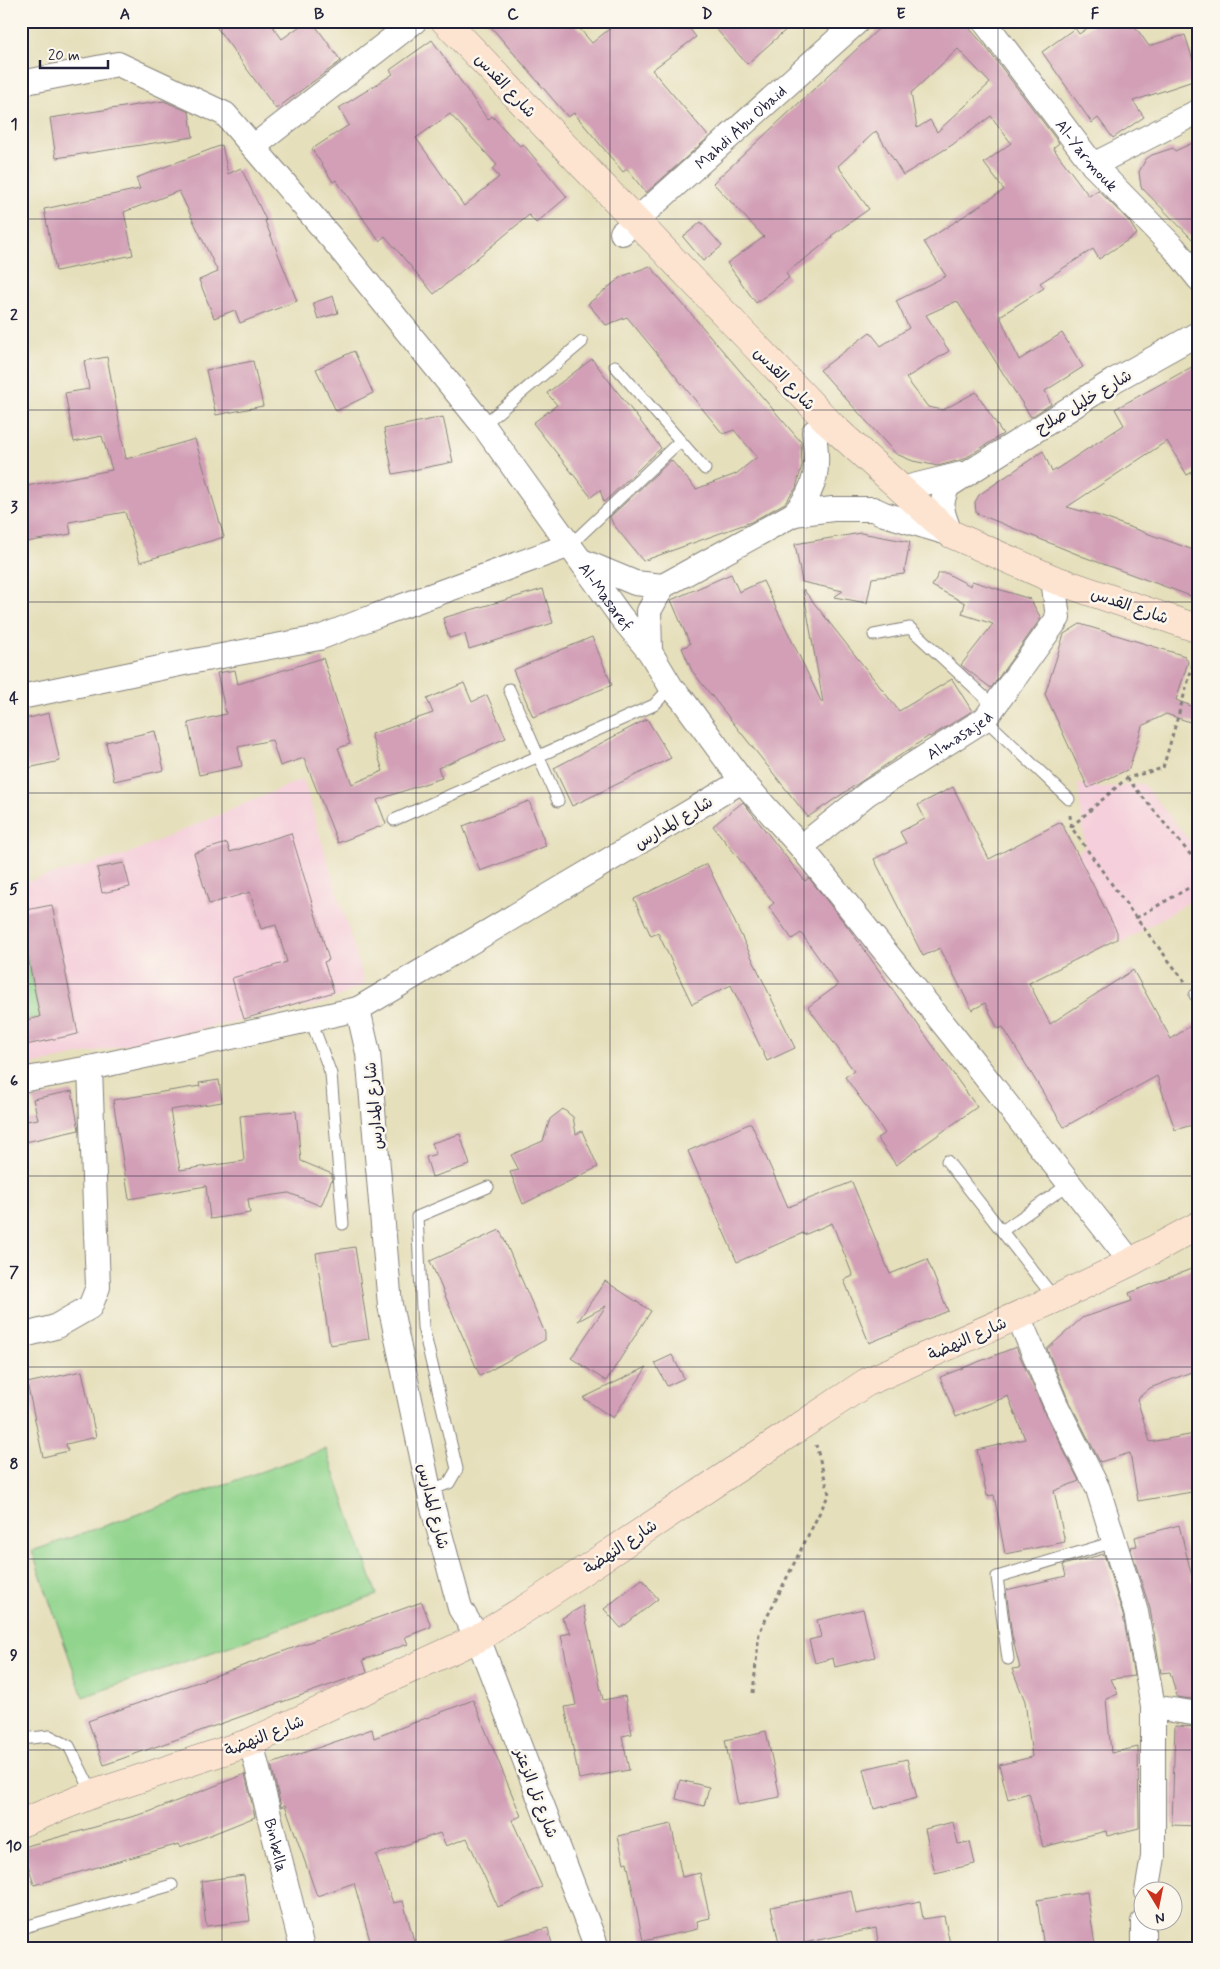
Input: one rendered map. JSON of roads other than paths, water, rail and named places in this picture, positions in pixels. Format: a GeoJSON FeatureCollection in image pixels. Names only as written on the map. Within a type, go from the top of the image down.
{"type":"FeatureCollection","features":[{"type":"Feature","properties":{"kind":"main road"},"geometry":{"type":"LineString","coordinates":[[424,21],[628,227],[814,432],[852,471],[870,482],[892,490],[901,489]]}},
{"type":"Feature","properties":{"kind":"main road","name":"شارع القدس"},"geometry":{"type":"LineString","coordinates":[[445,21],[628,227],[832,426],[950,534],[1197,641]]}},
{"type":"Feature","properties":{"kind":"main road","name":"شارع النهضة"},"geometry":{"type":"LineString","coordinates":[[21,1823],[93,1794],[251,1742],[478,1638],[867,1382],[1055,1299],[1131,1262],[1199,1225]]}},
{"type":"Feature","properties":{"kind":"street"},"geometry":{"type":"LineString","coordinates":[[253,147],[416,21]]}},
{"type":"Feature","properties":{"kind":"street","name":"Mahdi Abu Obaid"},"geometry":{"type":"LineString","coordinates":[[628,227],[858,21]]}},
{"type":"Feature","properties":{"kind":"street","name":"Al-Yarmouk"},"geometry":{"type":"LineString","coordinates":[[984,21],[1093,165],[1174,248],[1199,279]]}},
{"type":"Feature","properties":{"kind":"street"},"geometry":{"type":"LineString","coordinates":[[21,83],[118,64],[225,114],[333,240],[483,425],[576,553],[378,615],[319,638],[184,663],[21,697]]}},
{"type":"Feature","properties":{"kind":"street"},"geometry":{"type":"LineString","coordinates":[[1093,165],[1199,110]]}},
{"type":"Feature","properties":{"kind":"street","name":"شارع خليل صلاح"},"geometry":{"type":"LineString","coordinates":[[968,472],[1113,381],[1199,333]]}},
{"type":"Feature","properties":{"kind":"street"},"geometry":{"type":"LineString","coordinates":[[663,586],[794,514],[806,501],[818,465],[814,432]]}},
{"type":"Feature","properties":{"kind":"street"},"geometry":{"type":"LineString","coordinates":[[901,489],[968,472]]}},
{"type":"Feature","properties":{"kind":"street"},"geometry":{"type":"LineString","coordinates":[[950,534],[941,512],[943,496],[948,486],[968,472]]}},
{"type":"Feature","properties":{"kind":"street"},"geometry":{"type":"LineString","coordinates":[[794,514],[833,509],[873,509],[950,534]]}},
{"type":"Feature","properties":{"kind":"street","name":"Al-Masaref"},"geometry":{"type":"LineString","coordinates":[[576,553],[635,583],[663,586],[649,611],[650,652]]}},
{"type":"Feature","properties":{"kind":"street","name":"Al-Masaref"},"geometry":{"type":"LineString","coordinates":[[576,553],[621,617],[650,652],[671,687],[742,780],[801,846],[954,1036],[1131,1262]]}},
{"type":"Feature","properties":{"kind":"street","name":"Almasajed"},"geometry":{"type":"LineString","coordinates":[[801,846],[868,793],[989,712],[1058,618],[1053,579]]}},
{"type":"Feature","properties":{"kind":"street","name":"شارع المدارس"},"geometry":{"type":"LineString","coordinates":[[478,1638],[460,1608],[429,1492],[390,1305],[368,1053],[358,1009],[742,780]]}},
{"type":"Feature","properties":{"kind":"street"},"geometry":{"type":"LineString","coordinates":[[21,1080],[90,1068],[310,1018],[358,1009]]}},
{"type":"Feature","properties":{"kind":"street"},"geometry":{"type":"LineString","coordinates":[[21,1336],[55,1327],[90,1308],[98,1287],[90,1068]]}},
{"type":"Feature","properties":{"kind":"street"},"geometry":{"type":"LineString","coordinates":[[1018,1316],[1056,1405],[1098,1489],[1136,1612],[1153,1706],[1153,1857],[1149,1882]]}},
{"type":"Feature","properties":{"kind":"street","name":"شارع تل الزعتر"},"geometry":{"type":"LineString","coordinates":[[478,1638],[597,1948]]}},
{"type":"Feature","properties":{"kind":"street"},"geometry":{"type":"LineString","coordinates":[[1153,1706],[1199,1714]]}},
{"type":"Feature","properties":{"kind":"street","name":"Binbella"},"geometry":{"type":"LineString","coordinates":[[251,1742],[302,1948]]}},
{"type":"Feature","properties":{"kind":"street"},"geometry":{"type":"LineString","coordinates":[[1143,1932],[1143,1948]]}},
{"type":"Feature","properties":{"kind":"lane"},"geometry":{"type":"LineString","coordinates":[[483,425],[582,342]]}},
{"type":"Feature","properties":{"kind":"lane"},"geometry":{"type":"LineString","coordinates":[[615,366],[679,442],[705,469]]}},
{"type":"Feature","properties":{"kind":"lane"},"geometry":{"type":"LineString","coordinates":[[576,553],[679,442]]}},
{"type":"Feature","properties":{"kind":"lane"},"geometry":{"type":"LineString","coordinates":[[874,635],[910,628],[1069,799]]}},
{"type":"Feature","properties":{"kind":"lane"},"geometry":{"type":"LineString","coordinates":[[394,820],[654,705],[671,687]]}},
{"type":"Feature","properties":{"kind":"lane"},"geometry":{"type":"LineString","coordinates":[[509,689],[558,801]]}},
{"type":"Feature","properties":{"kind":"lane"},"geometry":{"type":"LineString","coordinates":[[310,1018],[331,1074],[343,1224]]}},
{"type":"Feature","properties":{"kind":"lane"},"geometry":{"type":"LineString","coordinates":[[947,1161],[1055,1299]]}},
{"type":"Feature","properties":{"kind":"lane"},"geometry":{"type":"LineString","coordinates":[[1002,1231],[1069,1184]]}},
{"type":"Feature","properties":{"kind":"lane"},"geometry":{"type":"LineString","coordinates":[[429,1492],[449,1483],[457,1469],[423,1327],[416,1217],[488,1186]]}},
{"type":"Feature","properties":{"kind":"lane"},"geometry":{"type":"LineString","coordinates":[[1131,1262],[1147,1243],[1199,1214]]}},
{"type":"Feature","properties":{"kind":"lane"},"geometry":{"type":"LineString","coordinates":[[1008,1659],[997,1576],[1114,1542]]}},
{"type":"Feature","properties":{"kind":"lane"},"geometry":{"type":"LineString","coordinates":[[21,1739],[50,1736],[68,1746],[93,1794]]}},
{"type":"Feature","properties":{"kind":"lane"},"geometry":{"type":"LineString","coordinates":[[21,1928],[172,1885]]}}]}
